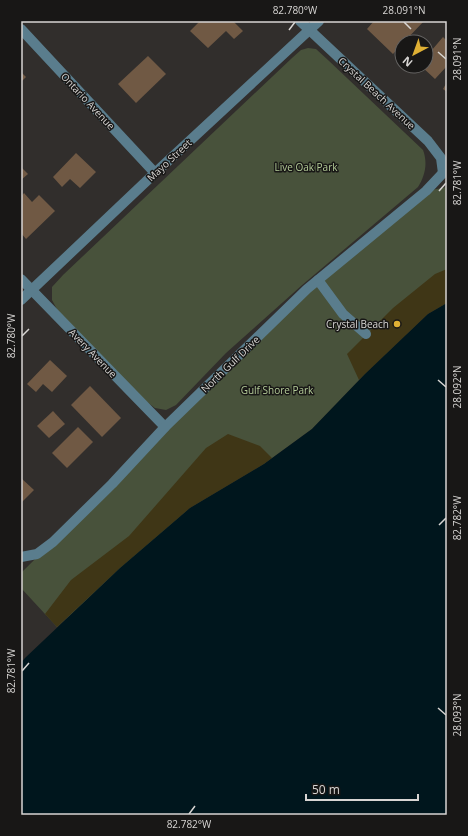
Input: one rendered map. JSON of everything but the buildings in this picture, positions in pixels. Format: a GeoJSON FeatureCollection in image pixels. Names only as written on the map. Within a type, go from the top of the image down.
{"type":"FeatureCollection","features":[{"type":"Feature","properties":{"kind":"street","name":"Crystal Beach Avenue"},"geometry":{"type":"LineString","coordinates":[[300,21],[428,141],[441,158],[445,173]]}},
{"type":"Feature","properties":{"kind":"street","name":"Mayo Street"},"geometry":{"type":"LineString","coordinates":[[21,300],[318,21]]}},
{"type":"Feature","properties":{"kind":"street","name":"Ontario Avenue"},"geometry":{"type":"LineString","coordinates":[[21,29],[155,173]]}},
{"type":"Feature","properties":{"kind":"street","name":"North Gulf Drive"},"geometry":{"type":"LineString","coordinates":[[21,557],[37,554],[53,542],[112,484],[164,427],[307,289],[426,191],[445,173]]}},
{"type":"Feature","properties":{"kind":"street","name":"Avery Avenue"},"geometry":{"type":"LineString","coordinates":[[21,279],[164,427]]}},
{"type":"Feature","properties":{"kind":"street"},"geometry":{"type":"LineString","coordinates":[[318,280],[344,314],[366,334]]}},
{"type":"Feature","properties":{"kind":"green space","name":"Live Oak Park"},"geometry":{"type":"Polygon","coordinates":[[[308,48],[316,49],[423,150],[425,155],[425,169],[422,178],[418,187],[301,286],[226,353],[176,405],[166,410],[155,408],[143,399],[59,313],[52,300],[52,287],[292,58],[301,50],[308,48]]]}},
{"type":"Feature","properties":{"kind":"green space","name":"Gulf Shore Park"},"geometry":{"type":"Polygon","coordinates":[[[447,187],[447,303],[428,314],[365,374],[312,429],[264,464],[190,508],[57,627],[21,588],[21,573],[307,289],[426,191],[447,187]]]}},
{"type":"Feature","properties":{"kind":"sand","name":"Crystal Beach"},"geometry":{"type":"Polygon","coordinates":[[[447,269],[447,303],[428,314],[359,380],[347,354],[393,308],[435,274],[447,269]]]}},
{"type":"Feature","properties":{"kind":"sand"},"geometry":{"type":"Polygon","coordinates":[[[228,434],[260,446],[272,458],[190,508],[120,568],[57,627],[45,614],[71,580],[129,536],[206,448],[228,434]]]}},
{"type":"Feature","properties":{"kind":"water"},"geometry":{"type":"Polygon","coordinates":[[[447,303],[447,815],[21,815],[21,663],[25,658],[120,568],[190,508],[264,464],[312,429],[365,374],[428,314],[447,303]]]}},
{"type":"Feature","properties":{"kind":"place","name":"Crystal Beach"},"geometry":{"type":"Point","coordinates":[397,324]}}]}
